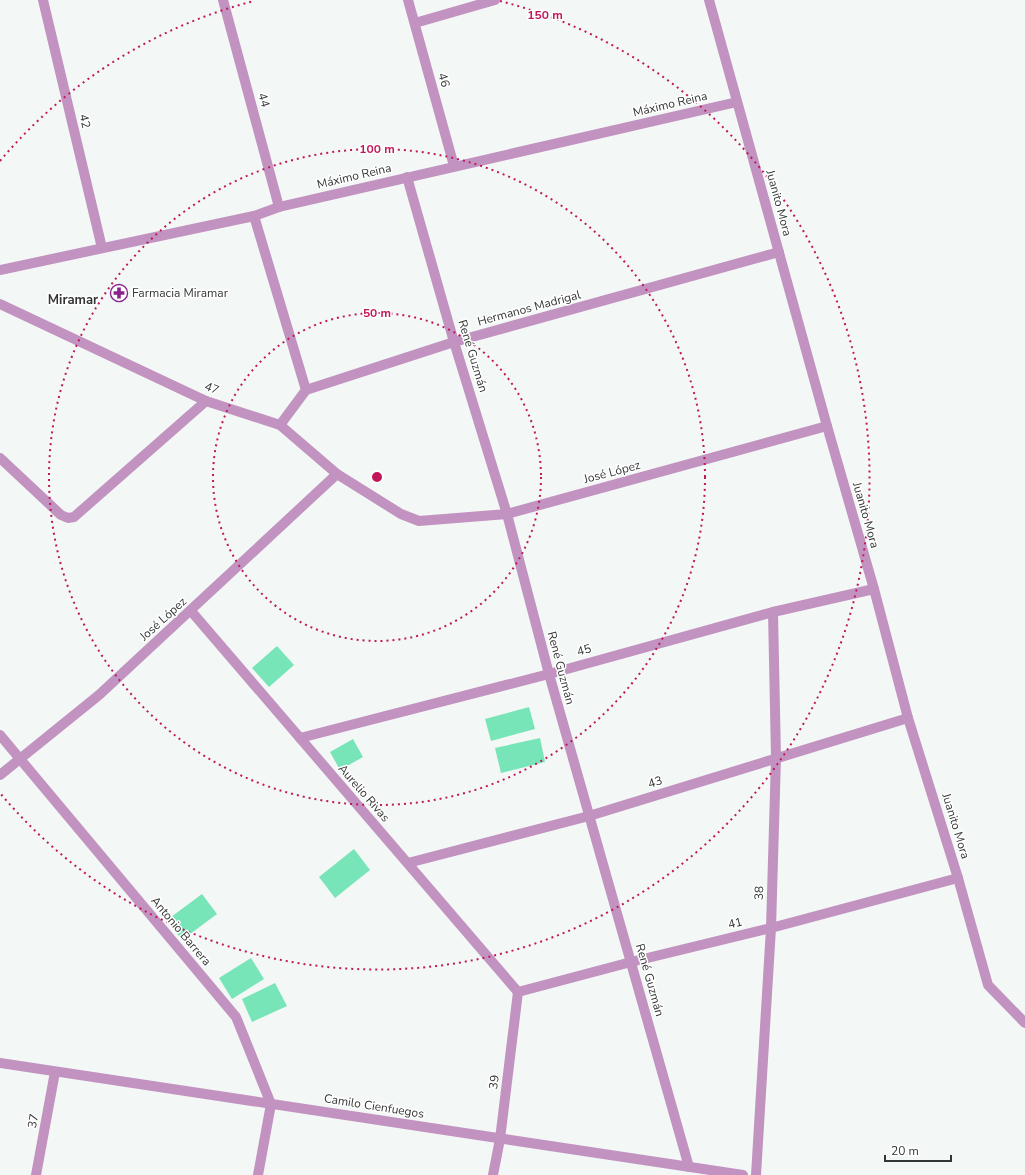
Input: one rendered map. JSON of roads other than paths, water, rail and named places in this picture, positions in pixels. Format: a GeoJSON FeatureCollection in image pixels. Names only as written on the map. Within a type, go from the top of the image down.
{"type":"FeatureCollection","features":[{"type":"Feature","properties":{"kind":"street","name":"42"},"geometry":{"type":"LineString","coordinates":[[43,0],[102,248]]}},
{"type":"Feature","properties":{"kind":"street","name":"44"},"geometry":{"type":"LineString","coordinates":[[223,0],[279,207]]}},
{"type":"Feature","properties":{"kind":"street","name":"46"},"geometry":{"type":"LineString","coordinates":[[408,0],[454,166]]}},
{"type":"Feature","properties":{"kind":"street"},"geometry":{"type":"LineString","coordinates":[[415,23],[495,0]]}},
{"type":"Feature","properties":{"kind":"street","name":"Juanito Mora"},"geometry":{"type":"LineString","coordinates":[[709,0],[827,426],[874,588],[908,718],[958,878],[988,985],[1025,1023]]}},
{"type":"Feature","properties":{"kind":"street","name":"Máximo Reina"},"geometry":{"type":"LineString","coordinates":[[0,270],[254,216],[279,207],[737,102]]}},
{"type":"Feature","properties":{"kind":"street","name":"René Guzmán"},"geometry":{"type":"LineString","coordinates":[[408,177],[454,342],[507,514],[549,674],[689,1167]]}},
{"type":"Feature","properties":{"kind":"street"},"geometry":{"type":"LineString","coordinates":[[254,216],[306,390],[280,425]]}},
{"type":"Feature","properties":{"kind":"street","name":"Hermanos Madrigal"},"geometry":{"type":"LineString","coordinates":[[306,390],[454,342],[779,252]]}},
{"type":"Feature","properties":{"kind":"street","name":"47"},"geometry":{"type":"LineString","coordinates":[[0,304],[206,401],[280,425],[337,474],[401,514]]}},
{"type":"Feature","properties":{"kind":"street"},"geometry":{"type":"LineString","coordinates":[[0,458],[61,515],[68,518],[74,517],[206,401]]}},
{"type":"Feature","properties":{"kind":"street","name":"José López"},"geometry":{"type":"LineString","coordinates":[[401,514],[420,521],[507,514],[827,426]]}},
{"type":"Feature","properties":{"kind":"street","name":"José López"},"geometry":{"type":"LineString","coordinates":[[0,775],[99,695],[337,474]]}},
{"type":"Feature","properties":{"kind":"street","name":"45"},"geometry":{"type":"LineString","coordinates":[[300,738],[549,674],[774,612],[874,588]]}},
{"type":"Feature","properties":{"kind":"street","name":"Aurelio Rivas"},"geometry":{"type":"LineString","coordinates":[[191,611],[518,992]]}},
{"type":"Feature","properties":{"kind":"street","name":"38"},"geometry":{"type":"LineString","coordinates":[[756,1175],[771,928],[776,758],[774,612]]}},
{"type":"Feature","properties":{"kind":"street","name":"43"},"geometry":{"type":"LineString","coordinates":[[408,864],[589,816],[908,718]]}},
{"type":"Feature","properties":{"kind":"street","name":"Antonio Barrera"},"geometry":{"type":"LineString","coordinates":[[0,735],[236,1017],[271,1104]]}},
{"type":"Feature","properties":{"kind":"street","name":"41"},"geometry":{"type":"LineString","coordinates":[[518,992],[631,962],[771,928],[958,878]]}},
{"type":"Feature","properties":{"kind":"street","name":"39"},"geometry":{"type":"LineString","coordinates":[[493,1175],[500,1139],[518,992]]}},
{"type":"Feature","properties":{"kind":"street","name":"Camilo Cienfuegos"},"geometry":{"type":"LineString","coordinates":[[0,1064],[743,1175]]}},
{"type":"Feature","properties":{"kind":"street","name":"37"},"geometry":{"type":"LineString","coordinates":[[36,1175],[55,1072]]}},
{"type":"Feature","properties":{"kind":"street"},"geometry":{"type":"LineString","coordinates":[[258,1175],[271,1104]]}},
{"type":"Feature","properties":{"kind":"place","name":"Farmacia Miramar"},"geometry":{"type":"Point","coordinates":[119,293]}},
{"type":"Feature","properties":{"kind":"district","name":"Miramar"},"geometry":{"type":"Point","coordinates":[73,299]}}]}
